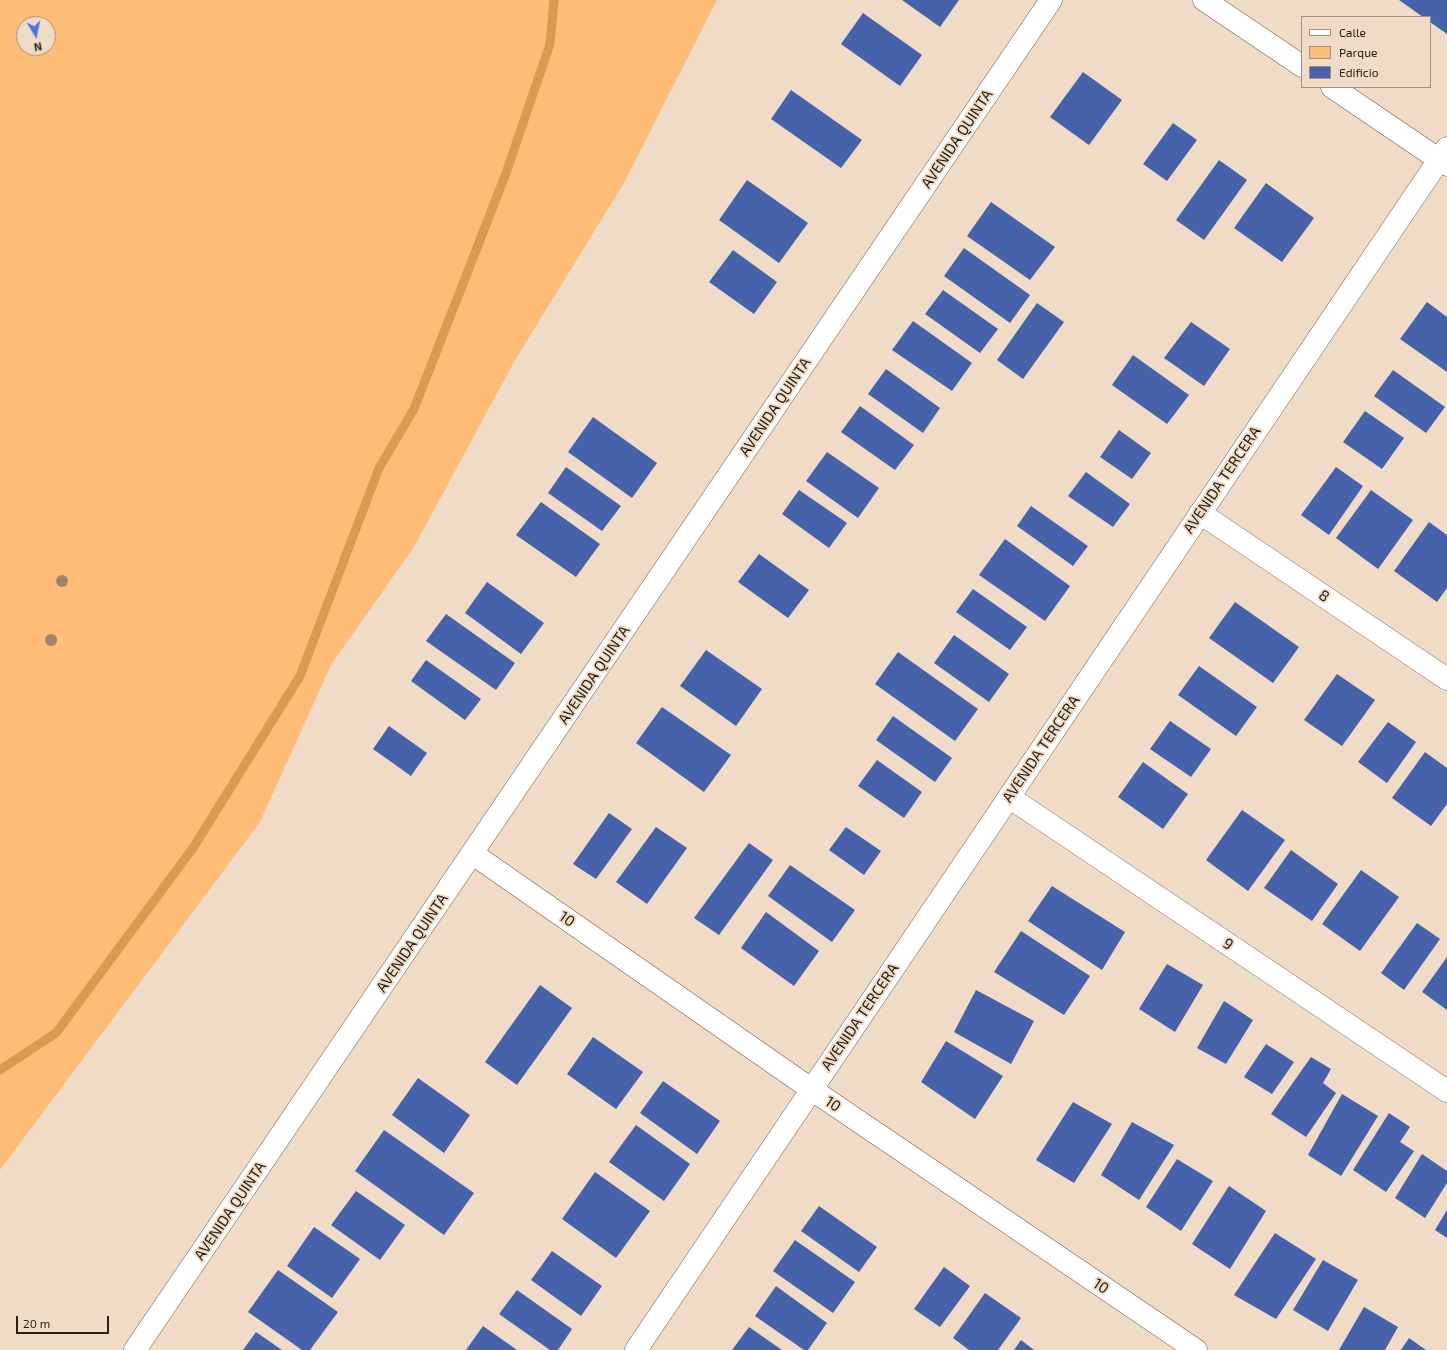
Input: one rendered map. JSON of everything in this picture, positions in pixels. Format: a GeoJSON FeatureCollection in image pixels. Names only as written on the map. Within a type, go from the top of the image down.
{"type":"FeatureCollection","features":[{"type":"Feature","properties":{"kind":"street","name":"AVENIDA QUINTA"},"geometry":{"type":"LineString","coordinates":[[136,1350],[1051,0]]}},
{"type":"Feature","properties":{"kind":"street"},"geometry":{"type":"LineString","coordinates":[[1204,0],[1301,65]]}},
{"type":"Feature","properties":{"kind":"street"},"geometry":{"type":"LineString","coordinates":[[1334,88],[1444,158]]}},
{"type":"Feature","properties":{"kind":"street","name":"AVENIDA TERCERA"},"geometry":{"type":"LineString","coordinates":[[636,1350],[1200,513],[1444,158]]}},
{"type":"Feature","properties":{"kind":"street","name":"8"},"geometry":{"type":"LineString","coordinates":[[1200,513],[1447,678]]}},
{"type":"Feature","properties":{"kind":"street","name":"9"},"geometry":{"type":"LineString","coordinates":[[1009,797],[1447,1091]]}},
{"type":"Feature","properties":{"kind":"street","name":"10"},"geometry":{"type":"LineString","coordinates":[[473,854],[811,1089],[1196,1350]]}},
{"type":"Feature","properties":{"kind":"green space"},"geometry":{"type":"Polygon","coordinates":[[[0,0],[717,0],[624,183],[514,362],[414,547],[331,665],[260,822],[0,1170],[0,0]]]}},
{"type":"Feature","properties":{"kind":"building"},"geometry":{"type":"Polygon","coordinates":[[[902,0],[959,0],[940,27],[902,0]]]}},
{"type":"Feature","properties":{"kind":"building"},"geometry":{"type":"Polygon","coordinates":[[[1399,0],[1447,0],[1447,34],[1431,23],[1431,16],[1422,16],[1399,0]]]}},
{"type":"Feature","properties":{"kind":"building"},"geometry":{"type":"Polygon","coordinates":[[[863,13],[922,55],[900,86],[841,44],[863,13]]]}},
{"type":"Feature","properties":{"kind":"building"},"geometry":{"type":"Polygon","coordinates":[[[1083,72],[1122,100],[1089,145],[1050,117],[1083,72]]]}},
{"type":"Feature","properties":{"kind":"building"},"geometry":{"type":"Polygon","coordinates":[[[791,90],[862,140],[841,168],[771,119],[791,90]]]}},
{"type":"Feature","properties":{"kind":"building"},"geometry":{"type":"Polygon","coordinates":[[[1173,123],[1197,140],[1167,181],[1143,164],[1173,123]]]}},
{"type":"Feature","properties":{"kind":"building"},"geometry":{"type":"Polygon","coordinates":[[[1219,160],[1247,180],[1204,240],[1176,220],[1219,160]]]}},
{"type":"Feature","properties":{"kind":"building"},"geometry":{"type":"Polygon","coordinates":[[[747,180],[808,223],[779,263],[719,220],[747,180]]]}},
{"type":"Feature","properties":{"kind":"building"},"geometry":{"type":"Polygon","coordinates":[[[1266,183],[1314,218],[1282,262],[1234,228],[1266,183]]]}},
{"type":"Feature","properties":{"kind":"building"},"geometry":{"type":"Polygon","coordinates":[[[991,202],[1055,247],[1030,280],[967,236],[991,202]]]}},
{"type":"Feature","properties":{"kind":"building"},"geometry":{"type":"Polygon","coordinates":[[[964,248],[1030,295],[1010,323],[944,276],[964,248]]]}},
{"type":"Feature","properties":{"kind":"building"},"geometry":{"type":"Polygon","coordinates":[[[733,250],[777,282],[754,314],[709,282],[733,250]]]}},
{"type":"Feature","properties":{"kind":"building"},"geometry":{"type":"Polygon","coordinates":[[[943,290],[998,329],[980,353],[925,314],[943,290]]]}},
{"type":"Feature","properties":{"kind":"building"},"geometry":{"type":"Polygon","coordinates":[[[1427,302],[1447,317],[1447,372],[1400,339],[1427,302]]]}},
{"type":"Feature","properties":{"kind":"building"},"geometry":{"type":"Polygon","coordinates":[[[1037,303],[1064,322],[1023,379],[997,360],[1037,303]]]}},
{"type":"Feature","properties":{"kind":"building"},"geometry":{"type":"Polygon","coordinates":[[[913,321],[972,363],[952,391],[892,350],[913,321]]]}},
{"type":"Feature","properties":{"kind":"building"},"geometry":{"type":"Polygon","coordinates":[[[1191,322],[1230,349],[1204,386],[1164,358],[1191,322]]]}},
{"type":"Feature","properties":{"kind":"building"},"geometry":{"type":"Polygon","coordinates":[[[1133,355],[1189,395],[1167,424],[1112,385],[1133,355]]]}},
{"type":"Feature","properties":{"kind":"building"},"geometry":{"type":"Polygon","coordinates":[[[886,369],[940,408],[923,433],[868,394],[886,369]]]}},
{"type":"Feature","properties":{"kind":"building"},"geometry":{"type":"Polygon","coordinates":[[[1393,370],[1445,407],[1426,433],[1374,396],[1393,370]]]}},
{"type":"Feature","properties":{"kind":"building"},"geometry":{"type":"Polygon","coordinates":[[[860,406],[914,445],[895,470],[841,432],[860,406]]]}},
{"type":"Feature","properties":{"kind":"building"},"geometry":{"type":"Polygon","coordinates":[[[1365,411],[1404,438],[1382,469],[1343,442],[1365,411]]]}},
{"type":"Feature","properties":{"kind":"building"},"geometry":{"type":"Polygon","coordinates":[[[593,417],[657,463],[632,498],[568,452],[593,417]]]}},
{"type":"Feature","properties":{"kind":"building"},"geometry":{"type":"Polygon","coordinates":[[[1119,430],[1151,453],[1132,479],[1100,457],[1119,430]]]}},
{"type":"Feature","properties":{"kind":"building"},"geometry":{"type":"Polygon","coordinates":[[[827,452],[879,488],[858,518],[806,481],[827,452]]]}},
{"type":"Feature","properties":{"kind":"building"},"geometry":{"type":"Polygon","coordinates":[[[566,467],[621,506],[602,531],[548,493],[566,467]]]}},
{"type":"Feature","properties":{"kind":"building"},"geometry":{"type":"Polygon","coordinates":[[[1336,467],[1363,486],[1329,535],[1301,515],[1336,467]]]}},
{"type":"Feature","properties":{"kind":"building"},"geometry":{"type":"Polygon","coordinates":[[[1086,472],[1130,504],[1113,527],[1068,496],[1086,472]]]}},
{"type":"Feature","properties":{"kind":"building"},"geometry":{"type":"Polygon","coordinates":[[[799,490],[847,523],[829,548],[782,514],[799,490]]]}},
{"type":"Feature","properties":{"kind":"building"},"geometry":{"type":"Polygon","coordinates":[[[1371,490],[1413,520],[1378,569],[1336,538],[1371,490]]]}},
{"type":"Feature","properties":{"kind":"building"},"geometry":{"type":"Polygon","coordinates":[[[541,502],[600,544],[576,577],[516,535],[541,502]]]}},
{"type":"Feature","properties":{"kind":"building"},"geometry":{"type":"Polygon","coordinates":[[[1031,506],[1088,546],[1073,566],[1017,526],[1031,506]]]}},
{"type":"Feature","properties":{"kind":"building"},"geometry":{"type":"Polygon","coordinates":[[[1429,522],[1447,535],[1447,588],[1437,602],[1394,571],[1429,522]]]}},
{"type":"Feature","properties":{"kind":"building"},"geometry":{"type":"Polygon","coordinates":[[[1005,539],[1070,586],[1045,621],[979,575],[1005,539]]]}},
{"type":"Feature","properties":{"kind":"building"},"geometry":{"type":"Polygon","coordinates":[[[759,554],[809,590],[788,618],[738,582],[759,554]]]}},
{"type":"Feature","properties":{"kind":"building"},"geometry":{"type":"Polygon","coordinates":[[[487,582],[544,623],[521,654],[465,613],[487,582]]]}},
{"type":"Feature","properties":{"kind":"building"},"geometry":{"type":"Polygon","coordinates":[[[973,589],[1027,627],[1010,650],[956,612],[973,589]]]}},
{"type":"Feature","properties":{"kind":"building"},"geometry":{"type":"Polygon","coordinates":[[[1235,602],[1299,647],[1273,683],[1209,638],[1235,602]]]}},
{"type":"Feature","properties":{"kind":"building"},"geometry":{"type":"Polygon","coordinates":[[[446,614],[515,663],[496,690],[426,641],[446,614]]]}},
{"type":"Feature","properties":{"kind":"building"},"geometry":{"type":"Polygon","coordinates":[[[954,635],[1009,674],[989,702],[934,663],[954,635]]]}},
{"type":"Feature","properties":{"kind":"building"},"geometry":{"type":"Polygon","coordinates":[[[706,650],[762,689],[736,726],[680,686],[706,650]]]}},
{"type":"Feature","properties":{"kind":"building"},"geometry":{"type":"Polygon","coordinates":[[[898,652],[978,709],[955,741],[875,684],[898,652]]]}},
{"type":"Feature","properties":{"kind":"building"},"geometry":{"type":"Polygon","coordinates":[[[426,660],[481,699],[465,720],[411,681],[426,660]]]}},
{"type":"Feature","properties":{"kind":"building"},"geometry":{"type":"Polygon","coordinates":[[[1199,666],[1257,707],[1236,736],[1178,695],[1199,666]]]}},
{"type":"Feature","properties":{"kind":"building"},"geometry":{"type":"Polygon","coordinates":[[[1337,674],[1375,700],[1342,746],[1304,720],[1337,674]]]}},
{"type":"Feature","properties":{"kind":"building"},"geometry":{"type":"Polygon","coordinates":[[[662,707],[731,755],[704,792],[636,743],[662,707]]]}},
{"type":"Feature","properties":{"kind":"building"},"geometry":{"type":"Polygon","coordinates":[[[893,716],[952,758],[935,782],[876,740],[893,716]]]}},
{"type":"Feature","properties":{"kind":"building"},"geometry":{"type":"Polygon","coordinates":[[[1170,721],[1211,749],[1191,777],[1150,749],[1170,721]]]}},
{"type":"Feature","properties":{"kind":"building"},"geometry":{"type":"Polygon","coordinates":[[[1388,722],[1416,742],[1387,783],[1358,762],[1388,722]]]}},
{"type":"Feature","properties":{"kind":"building"},"geometry":{"type":"Polygon","coordinates":[[[389,726],[427,753],[411,776],[373,749],[389,726]]]}},
{"type":"Feature","properties":{"kind":"building"},"geometry":{"type":"Polygon","coordinates":[[[1425,752],[1447,768],[1447,804],[1431,826],[1392,798],[1425,752]]]}},
{"type":"Feature","properties":{"kind":"building"},"geometry":{"type":"Polygon","coordinates":[[[877,760],[922,792],[904,818],[858,786],[877,760]]]}},
{"type":"Feature","properties":{"kind":"building"},"geometry":{"type":"Polygon","coordinates":[[[1143,762],[1188,794],[1163,829],[1118,797],[1143,762]]]}},
{"type":"Feature","properties":{"kind":"building"},"geometry":{"type":"Polygon","coordinates":[[[1242,810],[1285,840],[1248,891],[1206,860],[1242,810]]]}},
{"type":"Feature","properties":{"kind":"building"},"geometry":{"type":"Polygon","coordinates":[[[609,813],[632,829],[596,879],[573,864],[609,813]]]}},
{"type":"Feature","properties":{"kind":"building"},"geometry":{"type":"Polygon","coordinates":[[[656,827],[687,848],[647,904],[616,882],[656,827]]]}},
{"type":"Feature","properties":{"kind":"building"},"geometry":{"type":"Polygon","coordinates":[[[846,827],[881,851],[864,875],[829,850],[846,827]]]}},
{"type":"Feature","properties":{"kind":"building"},"geometry":{"type":"Polygon","coordinates":[[[749,843],[773,860],[719,935],[694,918],[749,843]]]}},
{"type":"Feature","properties":{"kind":"building"},"geometry":{"type":"Polygon","coordinates":[[[1291,850],[1338,884],[1312,921],[1264,888],[1291,850]]]}},
{"type":"Feature","properties":{"kind":"building"},"geometry":{"type":"Polygon","coordinates":[[[790,865],[855,910],[832,942],[768,896],[790,865]]]}},
{"type":"Feature","properties":{"kind":"building"},"geometry":{"type":"Polygon","coordinates":[[[1361,870],[1399,897],[1360,951],[1322,924],[1361,870]]]}},
{"type":"Feature","properties":{"kind":"building"},"geometry":{"type":"Polygon","coordinates":[[[1052,886],[1125,932],[1102,970],[1028,921],[1052,886]]]}},
{"type":"Feature","properties":{"kind":"building"},"geometry":{"type":"Polygon","coordinates":[[[766,912],[819,951],[794,986],[741,948],[766,912]]]}},
{"type":"Feature","properties":{"kind":"building"},"geometry":{"type":"Polygon","coordinates":[[[1417,923],[1440,939],[1404,990],[1381,973],[1417,923]]]}},
{"type":"Feature","properties":{"kind":"building"},"geometry":{"type":"Polygon","coordinates":[[[1021,931],[1090,976],[1064,1015],[994,972],[1021,931]]]}},
{"type":"Feature","properties":{"kind":"building"},"geometry":{"type":"Polygon","coordinates":[[[1447,957],[1447,1010],[1422,992],[1447,957]]]}},
{"type":"Feature","properties":{"kind":"building"},"geometry":{"type":"Polygon","coordinates":[[[1167,964],[1203,985],[1175,1032],[1139,1009],[1167,964]]]}},
{"type":"Feature","properties":{"kind":"building"},"geometry":{"type":"Polygon","coordinates":[[[540,985],[572,1008],[517,1085],[485,1062],[540,985]]]}},
{"type":"Feature","properties":{"kind":"building"},"geometry":{"type":"Polygon","coordinates":[[[976,990],[1034,1021],[1011,1064],[954,1032],[976,990]]]}},
{"type":"Feature","properties":{"kind":"building"},"geometry":{"type":"Polygon","coordinates":[[[1224,1001],[1253,1020],[1226,1064],[1197,1048],[1224,1001]]]}},
{"type":"Feature","properties":{"kind":"building"},"geometry":{"type":"Polygon","coordinates":[[[593,1037],[643,1072],[616,1109],[567,1074],[593,1037]]]}},
{"type":"Feature","properties":{"kind":"building"},"geometry":{"type":"Polygon","coordinates":[[[946,1041],[1003,1076],[975,1119],[921,1082],[946,1041]]]}},
{"type":"Feature","properties":{"kind":"building"},"geometry":{"type":"Polygon","coordinates":[[[1266,1044],[1294,1062],[1272,1094],[1244,1077],[1266,1044]]]}},
{"type":"Feature","properties":{"kind":"building"},"geometry":{"type":"Polygon","coordinates":[[[1311,1057],[1331,1069],[1323,1083],[1336,1093],[1306,1137],[1271,1114],[1311,1057]]]}},
{"type":"Feature","properties":{"kind":"building"},"geometry":{"type":"Polygon","coordinates":[[[418,1078],[470,1115],[444,1153],[392,1115],[418,1078]]]}},
{"type":"Feature","properties":{"kind":"building"},"geometry":{"type":"Polygon","coordinates":[[[663,1081],[720,1121],[697,1154],[640,1113],[663,1081]]]}},
{"type":"Feature","properties":{"kind":"building"},"geometry":{"type":"Polygon","coordinates":[[[1342,1094],[1378,1116],[1341,1176],[1308,1155],[1342,1094]]]}},
{"type":"Feature","properties":{"kind":"building"},"geometry":{"type":"Polygon","coordinates":[[[1073,1102],[1112,1124],[1074,1183],[1036,1160],[1073,1102]]]}},
{"type":"Feature","properties":{"kind":"building"},"geometry":{"type":"Polygon","coordinates":[[[1389,1113],[1410,1127],[1400,1142],[1414,1151],[1386,1192],[1353,1170],[1389,1113]]]}},
{"type":"Feature","properties":{"kind":"building"},"geometry":{"type":"Polygon","coordinates":[[[1132,1122],[1174,1145],[1139,1200],[1101,1175],[1132,1122]]]}},
{"type":"Feature","properties":{"kind":"building"},"geometry":{"type":"Polygon","coordinates":[[[636,1125],[690,1164],[664,1201],[609,1162],[636,1125]]]}},
{"type":"Feature","properties":{"kind":"building"},"geometry":{"type":"Polygon","coordinates":[[[384,1130],[474,1193],[444,1235],[355,1171],[384,1130]]]}},
{"type":"Feature","properties":{"kind":"building"},"geometry":{"type":"Polygon","coordinates":[[[1422,1154],[1447,1171],[1447,1183],[1425,1218],[1395,1198],[1422,1154]]]}},
{"type":"Feature","properties":{"kind":"building"},"geometry":{"type":"Polygon","coordinates":[[[1177,1159],[1213,1181],[1181,1231],[1146,1207],[1177,1159]]]}},
{"type":"Feature","properties":{"kind":"building"},"geometry":{"type":"Polygon","coordinates":[[[595,1172],[650,1211],[616,1258],[562,1219],[595,1172]]]}},
{"type":"Feature","properties":{"kind":"building"},"geometry":{"type":"Polygon","coordinates":[[[1229,1186],[1266,1211],[1230,1269],[1192,1244],[1229,1186]]]}},
{"type":"Feature","properties":{"kind":"building"},"geometry":{"type":"Polygon","coordinates":[[[356,1191],[405,1225],[380,1260],[331,1225],[356,1191]]]}},
{"type":"Feature","properties":{"kind":"building"},"geometry":{"type":"Polygon","coordinates":[[[819,1206],[877,1247],[859,1272],[801,1231],[819,1206]]]}},
{"type":"Feature","properties":{"kind":"building"},"geometry":{"type":"Polygon","coordinates":[[[1447,1210],[1447,1238],[1435,1230],[1447,1210]]]}},
{"type":"Feature","properties":{"kind":"building"},"geometry":{"type":"Polygon","coordinates":[[[314,1227],[360,1259],[332,1298],[287,1266],[314,1227]]]}},
{"type":"Feature","properties":{"kind":"building"},"geometry":{"type":"Polygon","coordinates":[[[1275,1233],[1316,1259],[1276,1319],[1234,1295],[1275,1233]]]}},
{"type":"Feature","properties":{"kind":"building"},"geometry":{"type":"Polygon","coordinates":[[[795,1240],[855,1282],[833,1313],[773,1271],[795,1240]]]}},
{"type":"Feature","properties":{"kind":"building"},"geometry":{"type":"Polygon","coordinates":[[[552,1251],[602,1286],[581,1316],[531,1280],[552,1251]]]}},
{"type":"Feature","properties":{"kind":"building"},"geometry":{"type":"Polygon","coordinates":[[[1323,1260],[1358,1280],[1328,1331],[1293,1310],[1323,1260]]]}},
{"type":"Feature","properties":{"kind":"building"},"geometry":{"type":"Polygon","coordinates":[[[944,1267],[970,1286],[940,1327],[914,1309],[944,1267]]]}},
{"type":"Feature","properties":{"kind":"building"},"geometry":{"type":"Polygon","coordinates":[[[278,1270],[338,1312],[310,1350],[302,1350],[248,1312],[278,1270]]]}},
{"type":"Feature","properties":{"kind":"building"},"geometry":{"type":"Polygon","coordinates":[[[776,1286],[827,1323],[808,1350],[804,1350],[755,1316],[776,1286]]]}},
{"type":"Feature","properties":{"kind":"building"},"geometry":{"type":"Polygon","coordinates":[[[517,1290],[572,1329],[558,1350],[550,1350],[499,1314],[517,1290]]]}},
{"type":"Feature","properties":{"kind":"building"},"geometry":{"type":"Polygon","coordinates":[[[985,1293],[1021,1318],[998,1350],[969,1350],[953,1338],[985,1293]]]}},
{"type":"Feature","properties":{"kind":"building"},"geometry":{"type":"Polygon","coordinates":[[[1364,1307],[1398,1327],[1385,1350],[1339,1350],[1364,1307]]]}},
{"type":"Feature","properties":{"kind":"building"},"geometry":{"type":"Polygon","coordinates":[[[483,1326],[517,1350],[466,1350],[483,1326]]]}},
{"type":"Feature","properties":{"kind":"building"},"geometry":{"type":"Polygon","coordinates":[[[749,1327],[782,1350],[732,1350],[749,1327]]]}},
{"type":"Feature","properties":{"kind":"building"},"geometry":{"type":"Polygon","coordinates":[[[256,1332],[282,1350],[243,1350],[256,1332]]]}},
{"type":"Feature","properties":{"kind":"building"},"geometry":{"type":"Polygon","coordinates":[[[1409,1338],[1426,1350],[1401,1350],[1409,1338]]]}},
{"type":"Feature","properties":{"kind":"building"},"geometry":{"type":"Polygon","coordinates":[[[1021,1340],[1034,1350],[1014,1350],[1021,1340]]]}},
{"type":"Feature","properties":{"kind":"waterway"},"geometry":{"type":"LineString","coordinates":[[0,1070],[56,1033],[193,848],[300,676],[379,468],[414,409],[505,176],[550,44],[554,0]]}}]}
